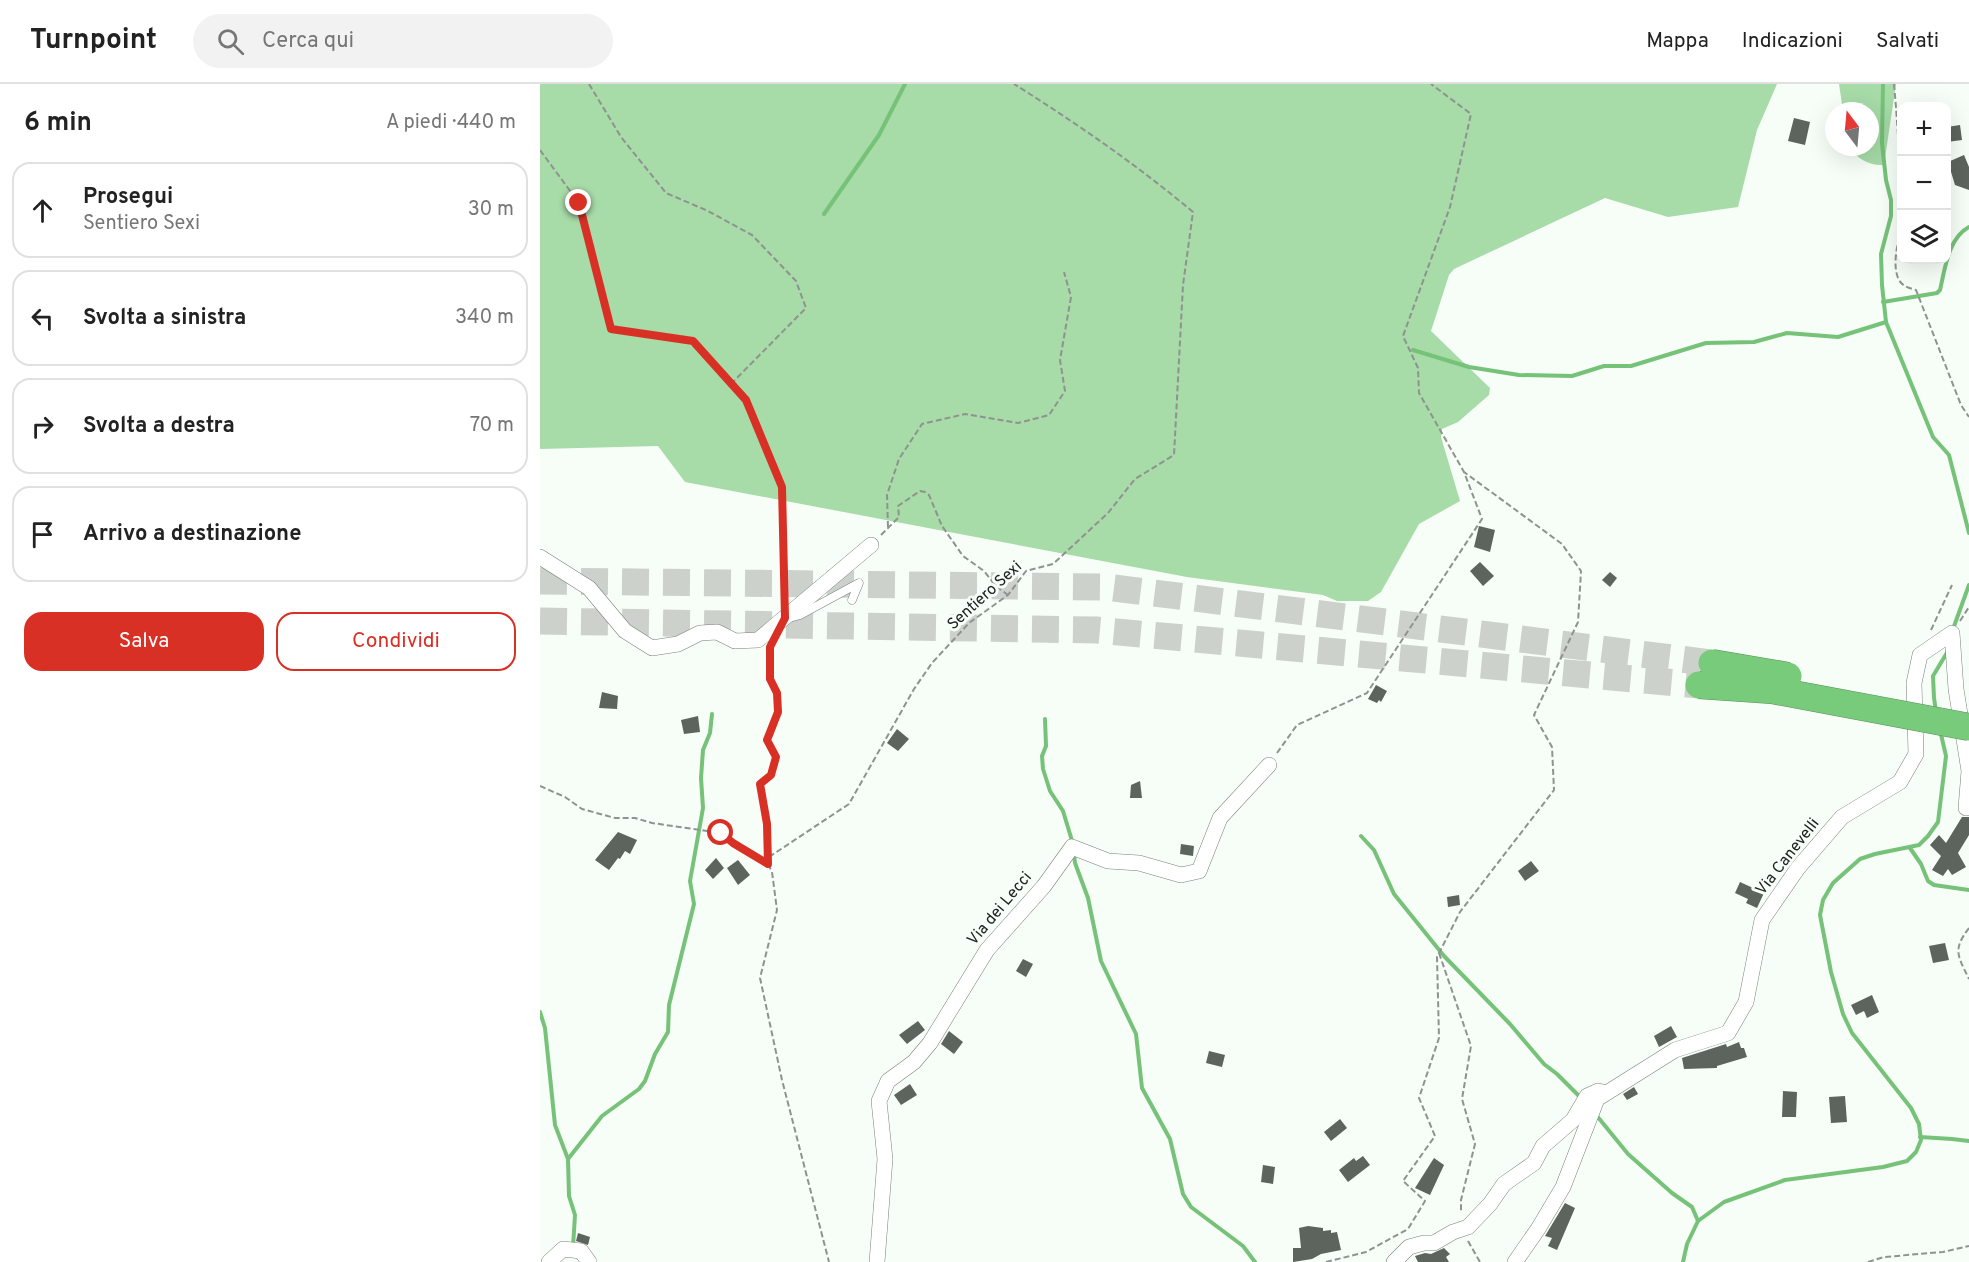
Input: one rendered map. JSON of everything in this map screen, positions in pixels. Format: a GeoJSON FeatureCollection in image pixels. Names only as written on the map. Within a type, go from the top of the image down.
{"type":"FeatureCollection","features":[{"type":"Feature","properties":{"kind":"highway"},"geometry":{"type":"LineString","coordinates":[[1969,710],[1869,690],[1706,674],[1772,690],[1969,727]]}},
{"type":"Feature","properties":{"kind":"street"},"geometry":{"type":"LineString","coordinates":[[540,557],[589,588],[625,632],[652,648],[678,644],[699,633],[717,632],[735,641],[758,640],[871,545]]}},
{"type":"Feature","properties":{"kind":"street"},"geometry":{"type":"LineString","coordinates":[[1920,655],[1952,633]]}},
{"type":"Feature","properties":{"kind":"street"},"geometry":{"type":"LineString","coordinates":[[1952,633],[1956,688],[1969,771],[1966,808]]}},
{"type":"Feature","properties":{"kind":"street","name":"Via Canevelli"},"geometry":{"type":"LineString","coordinates":[[1515,1262],[1563,1187],[1597,1099],[1675,1050],[1728,1033],[1746,1002],[1762,920],[1798,868],[1842,817],[1900,782],[1916,754],[1914,682],[1920,655]]}},
{"type":"Feature","properties":{"kind":"street","name":"Via dei Lecci"},"geometry":{"type":"LineString","coordinates":[[877,1262],[885,1159],[879,1101],[888,1081],[914,1062],[930,1042],[987,950],[1044,886],[1072,847],[1108,861],[1138,863],[1181,875],[1199,871],[1221,818],[1269,765]]}},
{"type":"Feature","properties":{"kind":"street"},"geometry":{"type":"LineString","coordinates":[[1394,1262],[1409,1247],[1434,1243],[1453,1232],[1468,1227],[1490,1204],[1504,1184],[1534,1163],[1543,1146],[1573,1120],[1587,1096],[1598,1091],[1606,1093]]}},
{"type":"Feature","properties":{"kind":"street"},"geometry":{"type":"LineString","coordinates":[[549,1262],[563,1249],[581,1251],[589,1262]]}},
{"type":"Feature","properties":{"kind":"lane"},"geometry":{"type":"LineString","coordinates":[[785,618],[800,615],[860,583],[852,600]]}},
{"type":"Feature","properties":{"kind":"path"},"geometry":{"type":"LineString","coordinates":[[589,84],[621,137],[666,193],[708,211],[752,235],[796,281],[806,308],[731,384]]}},
{"type":"Feature","properties":{"kind":"path","name":"Sentiero Sexi"},"geometry":{"type":"LineString","coordinates":[[769,857],[849,804],[914,689],[932,663],[969,623],[1008,595],[1026,571],[1053,564],[1108,513],[1135,479],[1174,455],[1183,285],[1193,212],[1161,185],[1073,122],[1014,84]]}},
{"type":"Feature","properties":{"kind":"path"},"geometry":{"type":"LineString","coordinates":[[1269,765],[1297,725],[1367,693],[1482,519],[1464,472],[1419,393],[1418,368],[1403,336],[1450,207],[1471,114],[1431,84]]}},
{"type":"Feature","properties":{"kind":"path"},"geometry":{"type":"LineString","coordinates":[[1894,84],[1899,138],[1901,222],[1895,264],[1898,281],[1906,288],[1916,290],[1961,405],[1969,417]]}},
{"type":"Feature","properties":{"kind":"path"},"geometry":{"type":"LineString","coordinates":[[540,150],[579,203],[611,329],[693,341],[746,400],[782,487],[785,618]]}},
{"type":"Feature","properties":{"kind":"path"},"geometry":{"type":"LineString","coordinates":[[1008,595],[996,586],[984,571],[963,556],[942,526],[933,501],[925,492],[920,490],[898,506],[899,516],[888,527],[887,495],[899,459],[922,424],[965,414],[1018,423],[1049,415],[1065,391],[1060,360],[1071,297],[1064,272]]}},
{"type":"Feature","properties":{"kind":"path"},"geometry":{"type":"LineString","coordinates":[[1326,1262],[1366,1252],[1408,1229],[1425,1201],[1403,1181],[1435,1136],[1419,1098],[1439,1038],[1437,957],[1460,912],[1554,790],[1552,747],[1534,715],[1578,622],[1581,571],[1562,544],[1464,472]]}},
{"type":"Feature","properties":{"kind":"path"},"geometry":{"type":"LineString","coordinates":[[1920,655],[1952,585]]}},
{"type":"Feature","properties":{"kind":"path"},"geometry":{"type":"LineString","coordinates":[[1952,633],[1969,607]]}},
{"type":"Feature","properties":{"kind":"path"},"geometry":{"type":"LineString","coordinates":[[768,864],[767,824],[760,784],[771,775],[776,757],[767,740],[778,712],[777,693],[770,679],[770,647]]}},
{"type":"Feature","properties":{"kind":"path"},"geometry":{"type":"LineString","coordinates":[[540,786],[565,797],[582,809],[615,818],[635,818],[652,823],[721,833],[768,864],[772,872],[777,910],[760,978],[782,1080],[829,1262]]}},
{"type":"Feature","properties":{"kind":"path"},"geometry":{"type":"LineString","coordinates":[[1969,928],[1960,939],[1958,955],[1969,980]]}},
{"type":"Feature","properties":{"kind":"path"},"geometry":{"type":"LineString","coordinates":[[1439,953],[1471,1046],[1462,1099],[1475,1144],[1461,1200],[1461,1229],[1480,1262]]}},
{"type":"Feature","properties":{"kind":"path"},"geometry":{"type":"LineString","coordinates":[[1868,1262],[1884,1257],[1943,1252],[1969,1246]]}},
{"type":"Feature","properties":{"kind":"green space"},"geometry":{"type":"Polygon","coordinates":[[[540,84],[1777,84],[1757,130],[1738,207],[1668,217],[1605,198],[1454,269],[1449,275],[1431,331],[1490,388],[1489,395],[1458,422],[1442,429],[1441,437],[1460,501],[1419,524],[1381,592],[1368,601],[1337,601],[1323,595],[1187,577],[685,482],[658,446],[540,449],[540,84]]]}},
{"type":"Feature","properties":{"kind":"green space"},"geometry":{"type":"Polygon","coordinates":[[[1839,84],[1896,84],[1884,165],[1864,161],[1857,156],[1879,156],[1879,102],[1842,102],[1839,84]]]}},
{"type":"Feature","properties":{"kind":"building"},"geometry":{"type":"Polygon","coordinates":[[[1794,118],[1810,122],[1805,145],[1788,141],[1794,118]]]}},
{"type":"Feature","properties":{"kind":"building"},"geometry":{"type":"Polygon","coordinates":[[[1960,125],[1962,140],[1951,141],[1951,126],[1960,125]]]}},
{"type":"Feature","properties":{"kind":"building"},"geometry":{"type":"Polygon","coordinates":[[[1964,155],[1969,167],[1969,190],[1955,185],[1951,172],[1951,161],[1964,155]]]}},
{"type":"Feature","properties":{"kind":"building"},"geometry":{"type":"Polygon","coordinates":[[[1479,526],[1495,530],[1490,552],[1474,547],[1479,526]]]}},
{"type":"Feature","properties":{"kind":"building"},"geometry":{"type":"Polygon","coordinates":[[[1480,562],[1494,576],[1483,586],[1470,571],[1480,562]]]}},
{"type":"Feature","properties":{"kind":"building"},"geometry":{"type":"Polygon","coordinates":[[[1610,572],[1617,578],[1610,587],[1602,580],[1610,572]]]}},
{"type":"Feature","properties":{"kind":"building"},"geometry":{"type":"Polygon","coordinates":[[[1376,685],[1387,691],[1381,702],[1379,700],[1377,703],[1368,699],[1376,685]]]}},
{"type":"Feature","properties":{"kind":"building"},"geometry":{"type":"Polygon","coordinates":[[[602,692],[618,696],[617,709],[599,708],[602,692]]]}},
{"type":"Feature","properties":{"kind":"building"},"geometry":{"type":"Polygon","coordinates":[[[698,716],[700,732],[684,734],[681,720],[698,716]]]}},
{"type":"Feature","properties":{"kind":"building"},"geometry":{"type":"Polygon","coordinates":[[[897,729],[909,739],[898,751],[887,743],[897,729]]]}},
{"type":"Feature","properties":{"kind":"building"},"geometry":{"type":"Polygon","coordinates":[[[1140,781],[1142,798],[1130,798],[1131,785],[1140,781]]]}},
{"type":"Feature","properties":{"kind":"building"},"geometry":{"type":"Polygon","coordinates":[[[1962,817],[1969,817],[1969,835],[1958,853],[1966,867],[1952,875],[1948,869],[1943,876],[1932,870],[1941,856],[1930,845],[1939,835],[1946,843],[1962,817]]]}},
{"type":"Feature","properties":{"kind":"building"},"geometry":{"type":"Polygon","coordinates":[[[618,832],[637,840],[630,854],[625,851],[609,870],[595,860],[618,832]]]}},
{"type":"Feature","properties":{"kind":"building"},"geometry":{"type":"Polygon","coordinates":[[[1181,844],[1194,846],[1193,856],[1180,854],[1181,844]]]}},
{"type":"Feature","properties":{"kind":"building"},"geometry":{"type":"Polygon","coordinates":[[[716,858],[724,868],[713,879],[705,870],[716,858]]]}},
{"type":"Feature","properties":{"kind":"building"},"geometry":{"type":"Polygon","coordinates":[[[738,860],[750,875],[738,885],[727,868],[738,860]]]}},
{"type":"Feature","properties":{"kind":"building"},"geometry":{"type":"Polygon","coordinates":[[[1531,861],[1539,871],[1525,881],[1518,871],[1531,861]]]}},
{"type":"Feature","properties":{"kind":"building"},"geometry":{"type":"Polygon","coordinates":[[[1740,882],[1764,893],[1757,908],[1746,903],[1748,899],[1735,893],[1740,882]]]}},
{"type":"Feature","properties":{"kind":"building"},"geometry":{"type":"Polygon","coordinates":[[[1459,895],[1460,905],[1448,907],[1447,897],[1459,895]]]}},
{"type":"Feature","properties":{"kind":"building"},"geometry":{"type":"Polygon","coordinates":[[[1945,943],[1949,960],[1933,963],[1929,946],[1945,943]]]}},
{"type":"Feature","properties":{"kind":"building"},"geometry":{"type":"Polygon","coordinates":[[[1023,959],[1033,964],[1026,977],[1016,971],[1023,959]]]}},
{"type":"Feature","properties":{"kind":"building"},"geometry":{"type":"Polygon","coordinates":[[[1872,995],[1879,1012],[1867,1018],[1864,1011],[1856,1015],[1851,1005],[1872,995]]]}},
{"type":"Feature","properties":{"kind":"building"},"geometry":{"type":"Polygon","coordinates":[[[918,1021],[925,1030],[907,1044],[899,1035],[918,1021]]]}},
{"type":"Feature","properties":{"kind":"building"},"geometry":{"type":"Polygon","coordinates":[[[1671,1026],[1677,1037],[1659,1047],[1654,1036],[1671,1026]]]}},
{"type":"Feature","properties":{"kind":"building"},"geometry":{"type":"Polygon","coordinates":[[[949,1031],[963,1042],[954,1054],[941,1044],[949,1031]]]}},
{"type":"Feature","properties":{"kind":"building"},"geometry":{"type":"Polygon","coordinates":[[[1739,1042],[1747,1057],[1717,1066],[1717,1068],[1684,1069],[1682,1058],[1739,1042]]]}},
{"type":"Feature","properties":{"kind":"building"},"geometry":{"type":"Polygon","coordinates":[[[1209,1051],[1225,1055],[1222,1067],[1206,1063],[1209,1051]]]}},
{"type":"Feature","properties":{"kind":"building"},"geometry":{"type":"Polygon","coordinates":[[[910,1084],[917,1095],[901,1105],[894,1095],[910,1084]]]}},
{"type":"Feature","properties":{"kind":"building"},"geometry":{"type":"Polygon","coordinates":[[[1634,1087],[1638,1094],[1627,1100],[1623,1094],[1634,1087]]]}},
{"type":"Feature","properties":{"kind":"building"},"geometry":{"type":"Polygon","coordinates":[[[1783,1091],[1797,1092],[1796,1117],[1782,1117],[1783,1091]]]}},
{"type":"Feature","properties":{"kind":"building"},"geometry":{"type":"Polygon","coordinates":[[[1845,1096],[1847,1122],[1831,1123],[1829,1097],[1845,1096]]]}},
{"type":"Feature","properties":{"kind":"building"},"geometry":{"type":"Polygon","coordinates":[[[1340,1119],[1347,1128],[1331,1141],[1324,1132],[1340,1119]]]}},
{"type":"Feature","properties":{"kind":"building"},"geometry":{"type":"Polygon","coordinates":[[[1363,1156],[1370,1165],[1348,1182],[1339,1170],[1354,1158],[1356,1161],[1363,1156]]]}},
{"type":"Feature","properties":{"kind":"building"},"geometry":{"type":"Polygon","coordinates":[[[1434,1158],[1444,1165],[1430,1195],[1415,1188],[1434,1158]]]}},
{"type":"Feature","properties":{"kind":"building"},"geometry":{"type":"Polygon","coordinates":[[[1263,1165],[1275,1167],[1273,1184],[1261,1182],[1263,1165]]]}},
{"type":"Feature","properties":{"kind":"building"},"geometry":{"type":"Polygon","coordinates":[[[1565,1203],[1575,1208],[1557,1250],[1548,1246],[1552,1238],[1545,1236],[1565,1203]]]}},
{"type":"Feature","properties":{"kind":"building"},"geometry":{"type":"Polygon","coordinates":[[[1308,1226],[1323,1228],[1323,1231],[1331,1230],[1331,1233],[1337,1232],[1341,1250],[1293,1262],[1293,1248],[1301,1248],[1299,1228],[1308,1226]]]}},
{"type":"Feature","properties":{"kind":"building"},"geometry":{"type":"Polygon","coordinates":[[[578,1233],[590,1237],[588,1245],[576,1241],[578,1233]]]}},
{"type":"Feature","properties":{"kind":"building"},"geometry":{"type":"Polygon","coordinates":[[[1444,1248],[1450,1254],[1446,1257],[1449,1262],[1418,1262],[1415,1256],[1431,1254],[1444,1248]]]}},
{"type":"Feature","properties":{"kind":"waterway"},"geometry":{"type":"LineString","coordinates":[[824,214],[879,135],[905,84]]}},
{"type":"Feature","properties":{"kind":"waterway"},"geometry":{"type":"LineString","coordinates":[[1883,84],[1882,143],[1886,180],[1891,200],[1891,216],[1881,254],[1886,322],[1933,437],[1949,455],[1969,533]]}},
{"type":"Feature","properties":{"kind":"waterway"},"geometry":{"type":"LineString","coordinates":[[1883,302],[1937,293],[1940,290],[1952,246],[1962,232],[1969,227]]}},
{"type":"Feature","properties":{"kind":"waterway"},"geometry":{"type":"LineString","coordinates":[[1413,350],[1469,367],[1519,375],[1572,376],[1604,366],[1631,366],[1706,343],[1754,342],[1787,333],[1838,337],[1886,322]]}},
{"type":"Feature","properties":{"kind":"waterway"},"geometry":{"type":"LineString","coordinates":[[1953,629],[1969,585]]}},
{"type":"Feature","properties":{"kind":"waterway"},"geometry":{"type":"LineString","coordinates":[[1936,711],[1933,676],[1948,651]]}},
{"type":"Feature","properties":{"kind":"waterway"},"geometry":{"type":"LineString","coordinates":[[568,1159],[602,1116],[639,1089],[668,1032],[669,1005],[694,904],[690,881],[703,808],[701,778],[703,750],[710,733],[712,714]]}},
{"type":"Feature","properties":{"kind":"waterway"},"geometry":{"type":"LineString","coordinates":[[1045,719],[1046,746],[1042,756],[1043,769],[1050,791],[1063,811],[1073,844]]}},
{"type":"Feature","properties":{"kind":"waterway"},"geometry":{"type":"LineString","coordinates":[[1683,1262],[1687,1244],[1698,1221],[1724,1202],[1785,1180],[1883,1167],[1907,1161],[1916,1152],[1921,1140],[1919,1124],[1911,1108],[1852,1033],[1843,1014],[1831,972],[1820,915],[1823,900],[1833,883],[1860,859],[1919,845],[1938,822],[1946,756],[1940,730]]}},
{"type":"Feature","properties":{"kind":"waterway"},"geometry":{"type":"LineString","coordinates":[[1361,836],[1374,850],[1394,894],[1444,956],[1510,1024],[1544,1064],[1581,1098]]}},
{"type":"Feature","properties":{"kind":"waterway"},"geometry":{"type":"LineString","coordinates":[[1910,848],[1921,864],[1928,881],[1934,885],[1969,890]]}},
{"type":"Feature","properties":{"kind":"waterway"},"geometry":{"type":"LineString","coordinates":[[1074,854],[1088,898],[1101,961],[1136,1034],[1142,1088],[1170,1139],[1183,1194],[1191,1207],[1243,1246],[1255,1262]]}},
{"type":"Feature","properties":{"kind":"waterway"},"geometry":{"type":"LineString","coordinates":[[540,1012],[545,1028],[555,1125],[568,1159],[569,1196],[575,1215],[573,1247]]}},
{"type":"Feature","properties":{"kind":"waterway"},"geometry":{"type":"LineString","coordinates":[[1597,1116],[1628,1154],[1672,1193],[1692,1207],[1698,1221]]}},
{"type":"Feature","properties":{"kind":"waterway"},"geometry":{"type":"LineString","coordinates":[[1920,1137],[1969,1141]]}},
{"type":"Feature","properties":{"kind":"tunnel"},"geometry":{"type":"LineString","coordinates":[[540,581],[1106,587],[1712,663]]}},
{"type":"Feature","properties":{"kind":"tunnel"},"geometry":{"type":"LineString","coordinates":[[540,621],[1096,630],[1699,685]]}},
{"type":"Feature","properties":{"kind":"route"},"geometry":{"type":"LineString","coordinates":[[579,203],[611,329],[693,341],[746,400],[782,487],[785,618],[770,647],[770,679],[777,693],[778,712],[767,740],[776,757],[771,775],[760,784],[767,824],[768,864],[721,833]]}}]}
